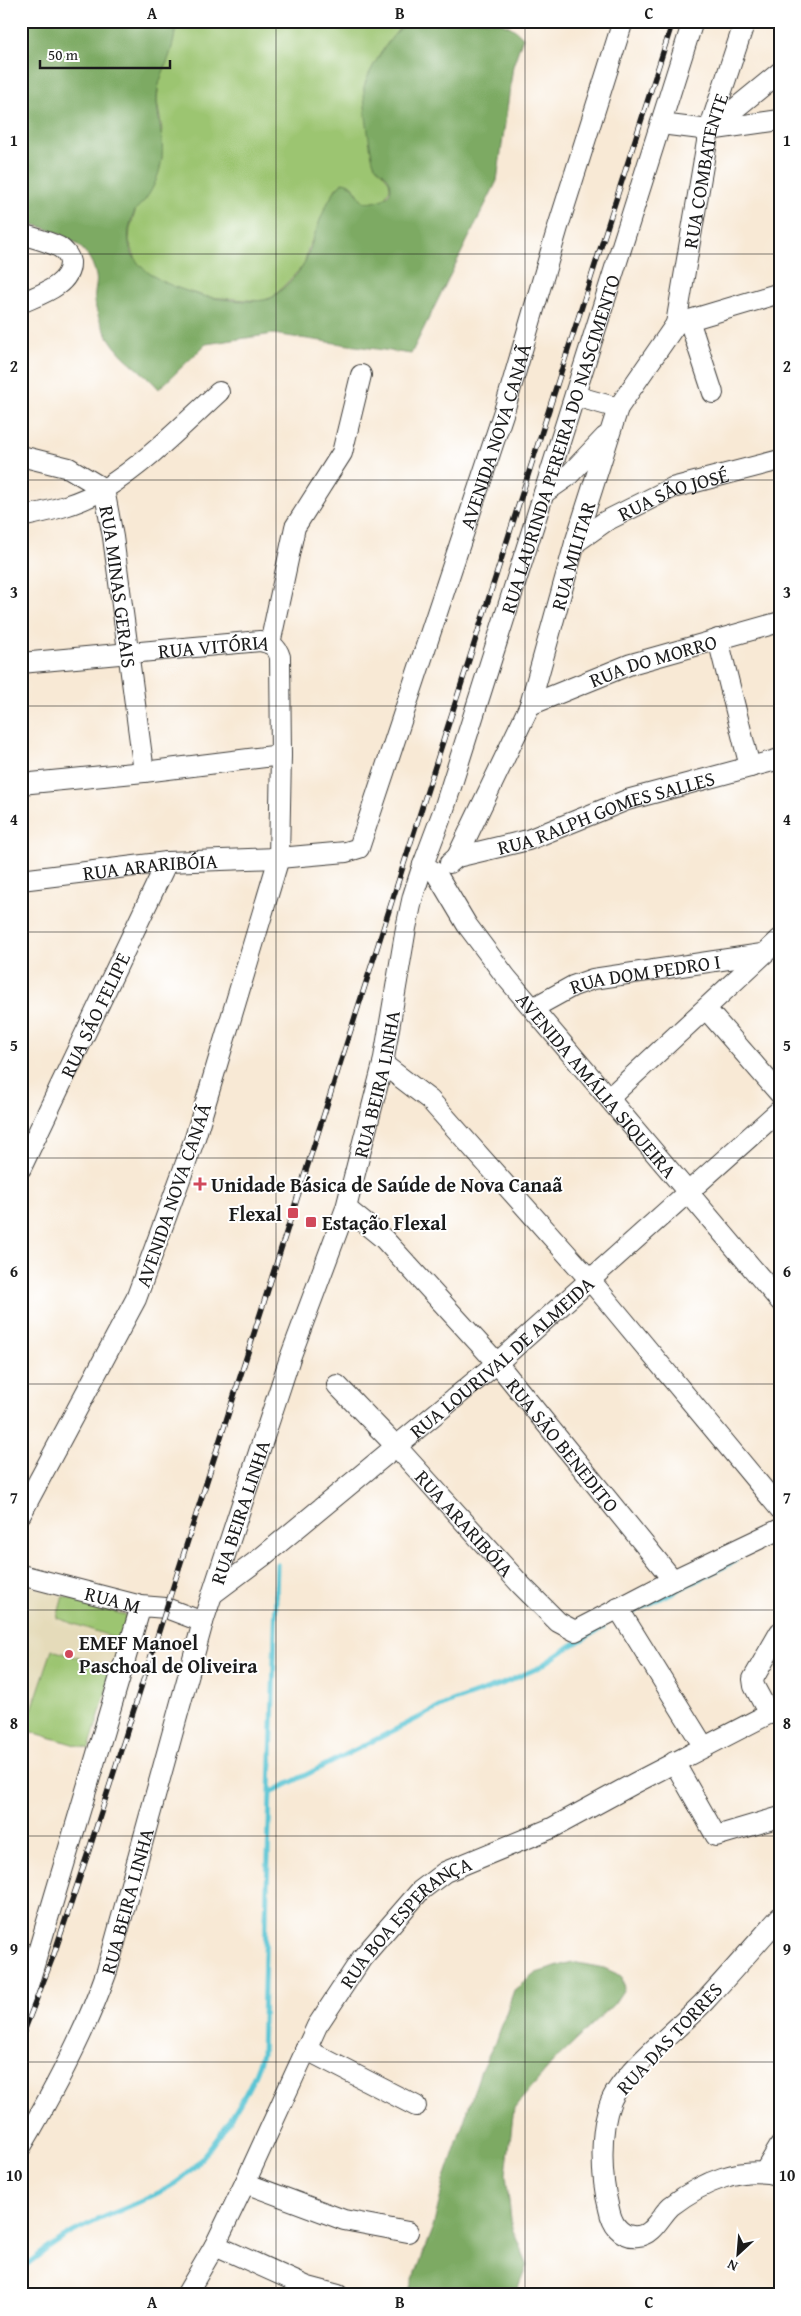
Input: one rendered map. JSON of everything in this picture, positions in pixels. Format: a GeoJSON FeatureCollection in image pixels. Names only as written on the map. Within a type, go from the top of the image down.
{"type":"FeatureCollection","features":[{"type":"Feature","properties":{"kind":"street","name":"AVENIDA NOVA CANAÃ"},"geometry":{"type":"LineString","coordinates":[[360,848],[502,417],[558,226],[623,21]]}},
{"type":"Feature","properties":{"kind":"street","name":"RUA LAURINDA PEREIRA DO NASCIMENTO"},"geometry":{"type":"LineString","coordinates":[[429,869],[444,809],[693,21]]}},
{"type":"Feature","properties":{"kind":"street","name":"RUA COMBATENTE"},"geometry":{"type":"LineString","coordinates":[[682,322],[708,130],[745,21]]}},
{"type":"Feature","properties":{"kind":"street"},"geometry":{"type":"LineString","coordinates":[[708,130],[780,72]]}},
{"type":"Feature","properties":{"kind":"street"},"geometry":{"type":"LineString","coordinates":[[661,124],[708,130],[780,120]]}},
{"type":"Feature","properties":{"kind":"street"},"geometry":{"type":"LineString","coordinates":[[21,234],[51,243],[61,248],[70,258],[70,268],[66,276],[56,287],[21,303]]}},
{"type":"Feature","properties":{"kind":"street"},"geometry":{"type":"LineString","coordinates":[[713,393],[682,322],[780,293]]}},
{"type":"Feature","properties":{"kind":"street","name":"RUA MILITAR"},"geometry":{"type":"LineString","coordinates":[[457,857],[530,706],[575,543],[618,408],[682,322]]}},
{"type":"Feature","properties":{"kind":"street","name":"AVENIDA NOVA CANAÃ"},"geometry":{"type":"LineString","coordinates":[[21,1514],[141,1287],[195,1138],[279,858],[281,755],[275,650],[295,527],[342,453],[361,375]]}},
{"type":"Feature","properties":{"kind":"street"},"geometry":{"type":"LineString","coordinates":[[21,517],[62,508],[104,489],[144,459],[219,392]]}},
{"type":"Feature","properties":{"kind":"street"},"geometry":{"type":"LineString","coordinates":[[575,396],[618,408]]}},
{"type":"Feature","properties":{"kind":"street"},"geometry":{"type":"LineString","coordinates":[[544,493],[567,477],[584,461],[612,428]]}},
{"type":"Feature","properties":{"kind":"street","name":"RUA MINAS GERAIS"},"geometry":{"type":"LineString","coordinates":[[21,456],[69,468],[104,489],[113,538],[144,772]]}},
{"type":"Feature","properties":{"kind":"street","name":"RUA SÃO JOSÉ"},"geometry":{"type":"LineString","coordinates":[[575,543],[606,521],[672,488],[780,460]]}},
{"type":"Feature","properties":{"kind":"street","name":"RUA DO MORRO"},"geometry":{"type":"LineString","coordinates":[[530,706],[631,664],[780,622]]}},
{"type":"Feature","properties":{"kind":"street"},"geometry":{"type":"LineString","coordinates":[[718,639],[750,767]]}},
{"type":"Feature","properties":{"kind":"street","name":"RUA VITÓRIA"},"geometry":{"type":"LineString","coordinates":[[21,663],[260,641],[275,650]]}},
{"type":"Feature","properties":{"kind":"street"},"geometry":{"type":"LineString","coordinates":[[21,784],[144,772],[281,755]]}},
{"type":"Feature","properties":{"kind":"street","name":"RUA RALPH GOMES SALLES"},"geometry":{"type":"LineString","coordinates":[[429,869],[457,857],[528,840],[627,800],[780,759]]}},
{"type":"Feature","properties":{"kind":"street","name":"RUA ARARIBÓIA"},"geometry":{"type":"LineString","coordinates":[[21,880],[168,862],[279,858],[346,852],[360,848]]}},
{"type":"Feature","properties":{"kind":"street","name":"RUA SÃO FELIPE"},"geometry":{"type":"LineString","coordinates":[[21,1168],[168,862]]}},
{"type":"Feature","properties":{"kind":"street","name":"AVENIDA AMÁLIA SIQUEIRA"},"geometry":{"type":"LineString","coordinates":[[429,869],[467,925],[506,977],[780,1301]]}},
{"type":"Feature","properties":{"kind":"street","name":"RUA BEIRA LINHA"},"geometry":{"type":"LineString","coordinates":[[21,2147],[68,2063],[95,2004],[107,1971],[203,1622],[290,1358],[346,1208],[383,1064],[406,928],[429,869]]}},
{"type":"Feature","properties":{"kind":"street"},"geometry":{"type":"LineString","coordinates":[[610,1098],[780,939]]}},
{"type":"Feature","properties":{"kind":"street","name":"RUA DOM PEDRO I"},"geometry":{"type":"LineString","coordinates":[[534,1008],[573,986],[593,979],[762,954]]}},
{"type":"Feature","properties":{"kind":"street"},"geometry":{"type":"LineString","coordinates":[[706,1009],[780,1094]]}},
{"type":"Feature","properties":{"kind":"street"},"geometry":{"type":"LineString","coordinates":[[383,1064],[430,1100],[590,1280],[780,1509]]}},
{"type":"Feature","properties":{"kind":"street","name":"RUA LOURIVAL DE ALMEIDA"},"geometry":{"type":"LineString","coordinates":[[214,1593],[262,1557],[395,1445],[497,1363],[780,1110]]}},
{"type":"Feature","properties":{"kind":"street","name":"RUA SÃO BENEDITO"},"geometry":{"type":"LineString","coordinates":[[346,1208],[384,1240],[497,1363],[674,1580]]}},
{"type":"Feature","properties":{"kind":"street","name":"RUA ARARIBÓIA"},"geometry":{"type":"LineString","coordinates":[[337,1385],[395,1445],[521,1585],[558,1622],[575,1631],[618,1608]]}},
{"type":"Feature","properties":{"kind":"street"},"geometry":{"type":"LineString","coordinates":[[704,1747],[618,1608],[780,1529]]}},
{"type":"Feature","properties":{"kind":"street","name":"RUA M"},"geometry":{"type":"LineString","coordinates":[[21,1574],[141,1606],[166,1608],[203,1622]]}},
{"type":"Feature","properties":{"kind":"street"},"geometry":{"type":"LineString","coordinates":[[21,2009],[141,1606]]}},
{"type":"Feature","properties":{"kind":"street"},"geometry":{"type":"LineString","coordinates":[[774,1711],[754,1686],[753,1679],[780,1632]]}},
{"type":"Feature","properties":{"kind":"street","name":"RUA BOA ESPERANÇA"},"geometry":{"type":"LineString","coordinates":[[188,2294],[215,2245],[245,2183],[317,2026],[362,1958],[420,1891],[445,1872],[552,1828],[674,1762],[774,1711]]}},
{"type":"Feature","properties":{"kind":"street"},"geometry":{"type":"LineString","coordinates":[[674,1762],[716,1836],[780,1817]]}},
{"type":"Feature","properties":{"kind":"street","name":"RUA DAS TORRES"},"geometry":{"type":"LineString","coordinates":[[772,2174],[756,2171],[710,2182],[671,2206],[648,2232],[641,2236],[632,2236],[618,2230],[612,2223],[606,2196],[604,2132],[612,2100],[619,2088],[638,2066],[704,2002],[780,1917]]}},
{"type":"Feature","properties":{"kind":"street"},"geometry":{"type":"LineString","coordinates":[[305,2050],[416,2106]]}},
{"type":"Feature","properties":{"kind":"street"},"geometry":{"type":"LineString","coordinates":[[772,2174],[780,2146]]}},
{"type":"Feature","properties":{"kind":"street"},"geometry":{"type":"LineString","coordinates":[[245,2183],[344,2220],[408,2232]]}},
{"type":"Feature","properties":{"kind":"street"},"geometry":{"type":"LineString","coordinates":[[215,2245],[308,2287],[338,2295]]}},
{"type":"Feature","properties":{"kind":"shaded area","name":"EMEF Manoel Paschoal de Oliveira"},"geometry":{"type":"Polygon","coordinates":[[[21,1583],[128,1616],[89,1749],[26,1730],[21,1743],[21,1583]]]}},
{"type":"Feature","properties":{"kind":"green space"},"geometry":{"type":"Polygon","coordinates":[[[21,21],[177,21],[172,48],[157,95],[162,143],[161,164],[151,190],[135,211],[129,229],[129,244],[134,257],[143,268],[169,284],[206,297],[248,301],[258,301],[273,297],[299,271],[304,264],[324,210],[335,190],[342,182],[350,184],[364,202],[375,202],[388,195],[391,186],[389,180],[375,165],[372,158],[364,87],[376,61],[396,32],[409,22],[414,21],[480,21],[497,22],[508,26],[523,37],[513,66],[497,181],[411,354],[273,334],[206,344],[159,389],[120,353],[104,330],[95,303],[96,276],[92,263],[86,253],[68,238],[45,228],[21,221],[21,21]]]}},
{"type":"Feature","properties":{"kind":"green space"},"geometry":{"type":"Polygon","coordinates":[[[177,21],[410,21],[398,30],[364,88],[374,163],[389,181],[390,188],[384,200],[371,203],[364,202],[353,186],[336,188],[308,249],[304,265],[273,297],[262,301],[207,297],[172,287],[153,277],[138,265],[129,241],[130,228],[136,209],[145,200],[162,130],[157,101],[159,80],[171,50],[177,21]]]}},
{"type":"Feature","properties":{"kind":"green space"},"geometry":{"type":"Polygon","coordinates":[[[63,1596],[128,1616],[121,1640],[57,1618],[63,1596]]]}},
{"type":"Feature","properties":{"kind":"green space"},"geometry":{"type":"Polygon","coordinates":[[[52,1650],[113,1668],[89,1749],[25,1730],[52,1650]]]}},
{"type":"Feature","properties":{"kind":"green space"},"geometry":{"type":"Polygon","coordinates":[[[572,1962],[604,1968],[622,1976],[624,1989],[614,2004],[556,2059],[514,2108],[506,2174],[512,2228],[527,2264],[515,2295],[407,2295],[432,2232],[444,2181],[481,2070],[498,2036],[514,1990],[536,1973],[572,1962]]]}},
{"type":"Feature","properties":{"kind":"waterway"},"geometry":{"type":"LineString","coordinates":[[631,1613],[735,1561]]}},
{"type":"Feature","properties":{"kind":"waterway"},"geometry":{"type":"LineString","coordinates":[[21,2269],[70,2234],[163,2191],[187,2174],[227,2125],[239,2106],[257,2069],[262,2053],[277,1564]]}},
{"type":"Feature","properties":{"kind":"waterway"},"geometry":{"type":"LineString","coordinates":[[270,1793],[446,1704],[502,1684],[538,1668],[603,1627]]}},
{"type":"Feature","properties":{"kind":"railway"},"geometry":{"type":"LineString","coordinates":[[21,2039],[54,1954],[90,1847],[673,21]]}},
{"type":"Feature","properties":{"kind":"place","name":"Unidade Básica de Saúde de Nova Canaã"},"geometry":{"type":"Point","coordinates":[200,1184]}},
{"type":"Feature","properties":{"kind":"place","name":"Flexal"},"geometry":{"type":"Point","coordinates":[293,1213]}},
{"type":"Feature","properties":{"kind":"place","name":"Estação Flexal"},"geometry":{"type":"Point","coordinates":[311,1222]}},
{"type":"Feature","properties":{"kind":"place","name":"EMEF Manoel Paschoal de Oliveira"},"geometry":{"type":"Point","coordinates":[69,1654]}}]}
